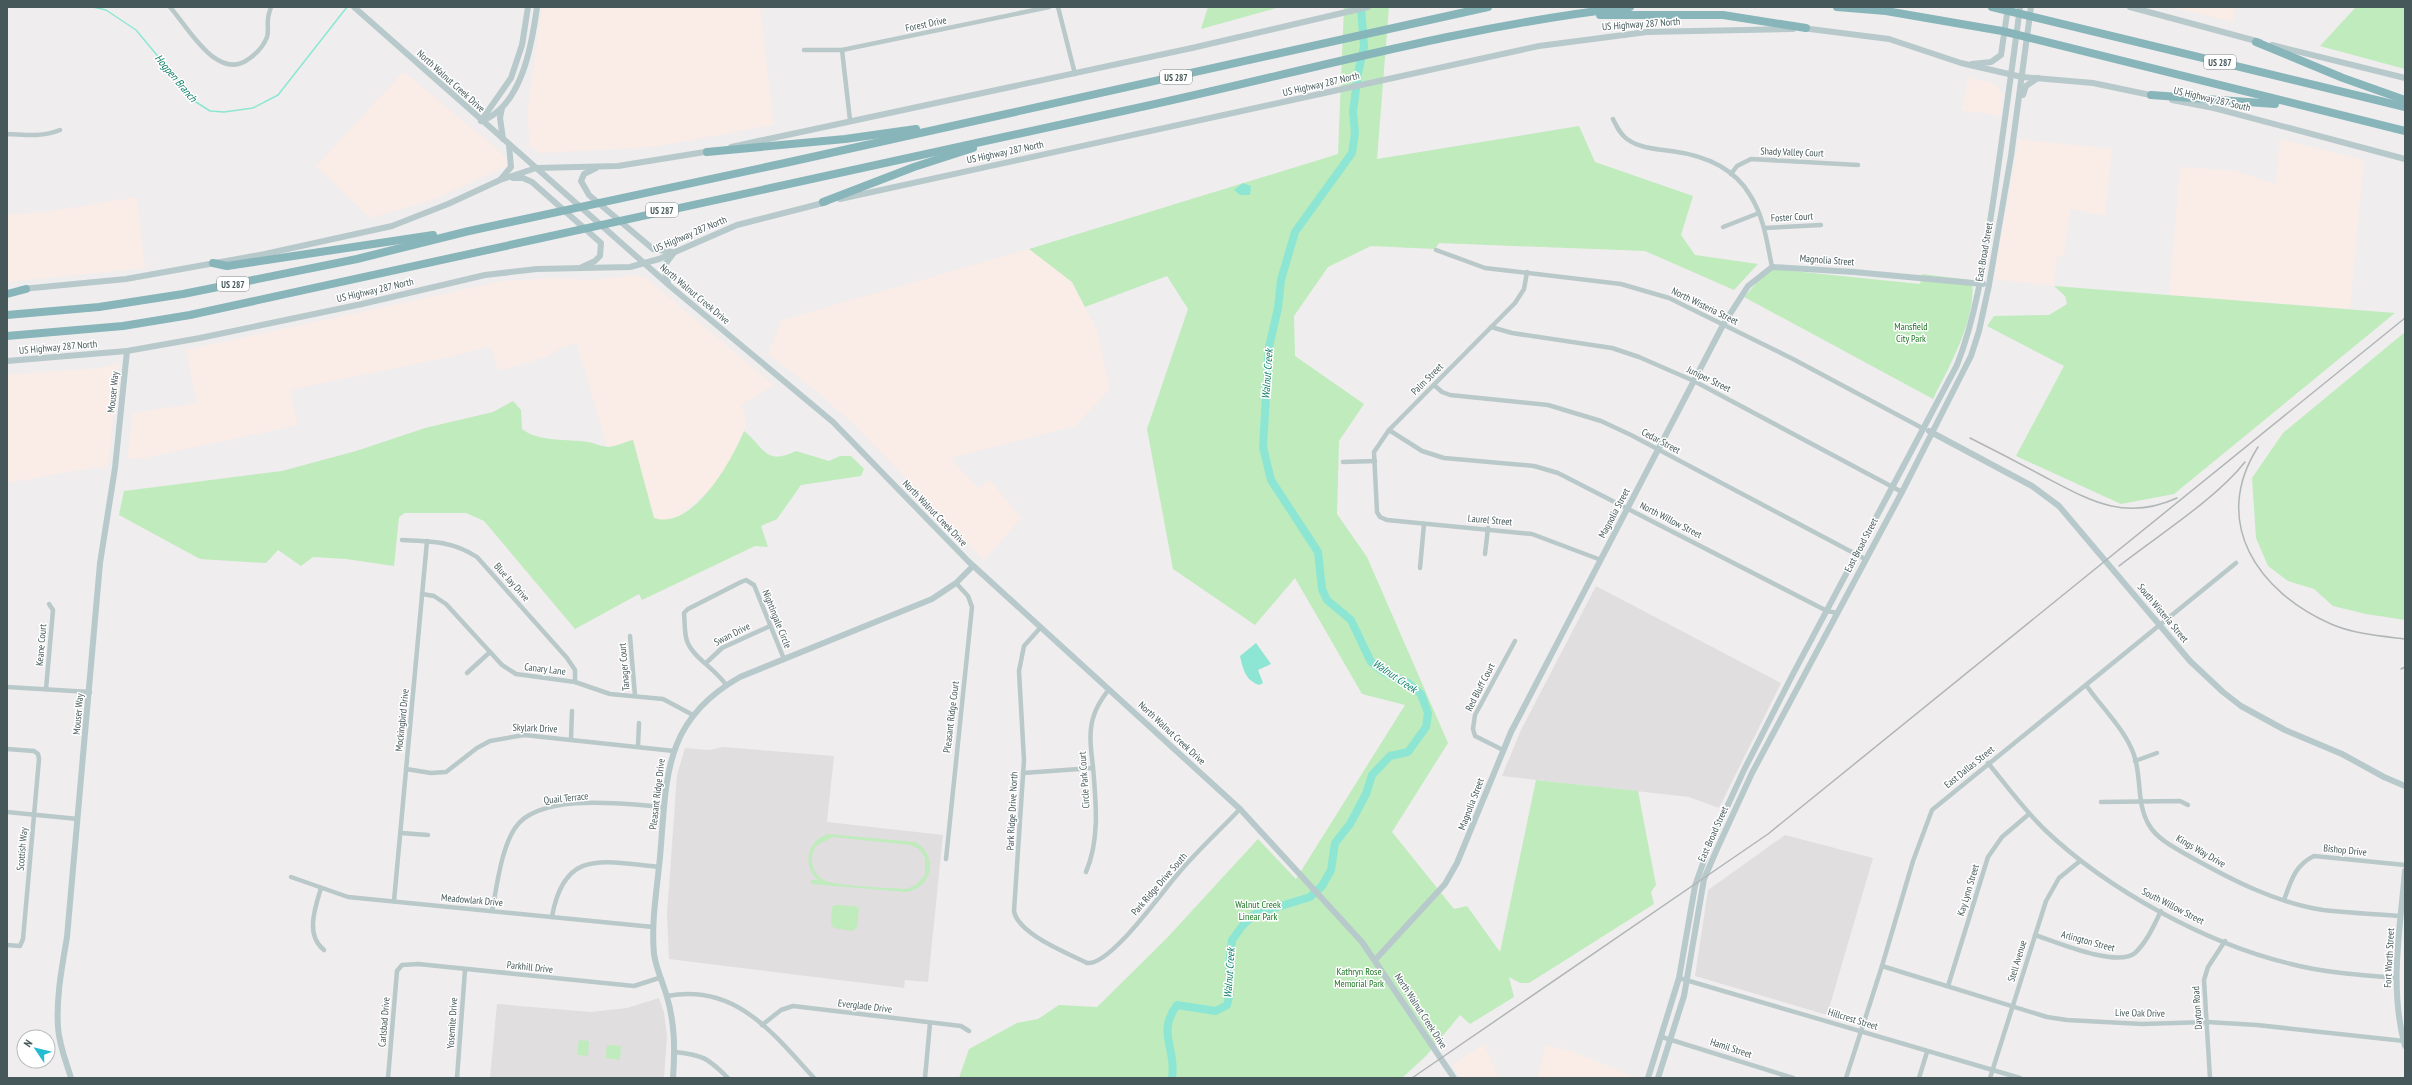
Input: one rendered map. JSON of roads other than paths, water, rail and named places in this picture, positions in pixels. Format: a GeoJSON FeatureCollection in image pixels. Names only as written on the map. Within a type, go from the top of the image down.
{"type":"FeatureCollection","features":[{"type":"Feature","properties":{"kind":"highway","name":"US 287"},"geometry":{"type":"LineString","coordinates":[[7,315],[99,307],[183,294],[357,259],[456,234],[1488,7]]}},
{"type":"Feature","properties":{"kind":"highway","name":"US 287"},"geometry":{"type":"LineString","coordinates":[[7,336],[116,327],[190,315],[1501,26],[1579,13],[1630,7]]}},
{"type":"Feature","properties":{"kind":"highway","name":"US 287"},"geometry":{"type":"LineString","coordinates":[[1837,7],[1886,11],[2002,32],[2405,131]]}},
{"type":"Feature","properties":{"kind":"highway","name":"US 287"},"geometry":{"type":"LineString","coordinates":[[1992,7],[2405,107]]}},
{"type":"Feature","properties":{"kind":"highway"},"geometry":{"type":"LineString","coordinates":[[1579,13],[1590,15],[1723,15],[1806,28]]}},
{"type":"Feature","properties":{"kind":"highway"},"geometry":{"type":"LineString","coordinates":[[2256,42],[2342,78],[2405,100]]}},
{"type":"Feature","properties":{"kind":"highway"},"geometry":{"type":"LineString","coordinates":[[2150,95],[2297,105]]}},
{"type":"Feature","properties":{"kind":"highway"},"geometry":{"type":"LineString","coordinates":[[707,152],[890,134],[959,120],[974,121]]}},
{"type":"Feature","properties":{"kind":"highway"},"geometry":{"type":"LineString","coordinates":[[823,202],[914,167],[975,148],[984,141]]}},
{"type":"Feature","properties":{"kind":"highway"},"geometry":{"type":"LineString","coordinates":[[213,263],[227,266],[433,235],[456,234]]}},
{"type":"Feature","properties":{"kind":"highway"},"geometry":{"type":"LineString","coordinates":[[7,294],[26,289]]}},
{"type":"Feature","properties":{"kind":"main road"},"geometry":{"type":"LineString","coordinates":[[481,121],[511,78],[522,45],[528,7]]}},
{"type":"Feature","properties":{"kind":"main road"},"geometry":{"type":"LineString","coordinates":[[533,7],[532,15],[535,21]]}},
{"type":"Feature","properties":{"kind":"main road"},"geometry":{"type":"LineString","coordinates":[[481,121],[491,118],[504,103],[527,63],[537,7]]}},
{"type":"Feature","properties":{"kind":"main road"},"geometry":{"type":"LineString","coordinates":[[7,290],[126,279],[213,263],[392,226],[448,204],[500,180],[536,168],[618,166],[707,152],[850,120],[1075,74],[1368,7]]}},
{"type":"Feature","properties":{"kind":"main road"},"geometry":{"type":"LineString","coordinates":[[1968,65],[1991,62],[2001,54],[2008,7]]}},
{"type":"Feature","properties":{"kind":"main road","name":"East Broad Street"},"geometry":{"type":"LineString","coordinates":[[1648,1078],[1680,978],[1690,907],[1698,875],[1708,846],[1723,818],[1744,770],[1763,732],[1894,488],[1957,365],[1970,327],[1980,283],[2012,74],[2020,7]]}},
{"type":"Feature","properties":{"kind":"main road","name":"East Broad Street"},"geometry":{"type":"LineString","coordinates":[[1658,1078],[1688,980],[1704,879],[1752,774],[1865,559],[1902,492],[1965,369],[1979,331],[1989,285],[2011,156],[2031,7]]}},
{"type":"Feature","properties":{"kind":"main road"},"geometry":{"type":"LineString","coordinates":[[2130,7],[2256,42],[2405,78]]}},
{"type":"Feature","properties":{"kind":"main road","name":"North Walnut Creek Drive"},"geometry":{"type":"LineString","coordinates":[[355,9],[481,121],[563,190],[670,286],[840,428],[973,566],[1240,809],[1330,905],[1376,960],[1454,1078]]}},
{"type":"Feature","properties":{"kind":"main road","name":"US Highway 287 North"},"geometry":{"type":"LineString","coordinates":[[7,361],[127,351],[325,312],[485,275],[537,269],[610,268],[644,263],[676,252],[737,225],[823,202],[1539,46],[1592,38],[1718,29],[1806,28],[1890,39],[1968,65],[2012,74]]}},
{"type":"Feature","properties":{"kind":"main road"},"geometry":{"type":"LineString","coordinates":[[522,45],[527,63]]}},
{"type":"Feature","properties":{"kind":"main road","name":"US Highway 287 South"},"geometry":{"type":"LineString","coordinates":[[2012,74],[2022,77],[2093,83],[2214,108],[2405,159]]}},
{"type":"Feature","properties":{"kind":"main road"},"geometry":{"type":"LineString","coordinates":[[2019,104],[2026,86],[2039,78]]}},
{"type":"Feature","properties":{"kind":"main road"},"geometry":{"type":"LineString","coordinates":[[503,139],[500,118],[504,103]]}},
{"type":"Feature","properties":{"kind":"main road"},"geometry":{"type":"LineString","coordinates":[[500,180],[511,167],[509,145]]}},
{"type":"Feature","properties":{"kind":"main road"},"geometry":{"type":"LineString","coordinates":[[2000,154],[2011,156]]}},
{"type":"Feature","properties":{"kind":"main road"},"geometry":{"type":"LineString","coordinates":[[603,166],[588,170],[582,181],[589,195],[653,249],[676,252]]}},
{"type":"Feature","properties":{"kind":"main road"},"geometry":{"type":"LineString","coordinates":[[500,180],[523,178],[539,189],[596,238],[602,249],[600,256],[595,262],[579,268]]}},
{"type":"Feature","properties":{"kind":"main road"},"geometry":{"type":"LineString","coordinates":[[1988,236],[1997,237]]}},
{"type":"Feature","properties":{"kind":"main road"},"geometry":{"type":"LineString","coordinates":[[670,286],[666,278],[664,266],[676,252]]}},
{"type":"Feature","properties":{"kind":"main road","name":"Magnolia Street"},"geometry":{"type":"LineString","coordinates":[[1376,960],[1435,896],[1452,874],[1466,845],[1503,750],[1723,325],[1748,286],[1772,267],[1854,272],[1989,285]]}},
{"type":"Feature","properties":{"kind":"main road"},"geometry":{"type":"LineString","coordinates":[[1970,327],[1979,331]]}},
{"type":"Feature","properties":{"kind":"main road","name":"Mouser Way"},"geometry":{"type":"LineString","coordinates":[[71,1078],[61,1049],[58,1028],[58,1006],[78,819],[100,563],[115,468],[127,351]]}},
{"type":"Feature","properties":{"kind":"main road"},"geometry":{"type":"LineString","coordinates":[[1957,365],[1965,369]]}},
{"type":"Feature","properties":{"kind":"main road","name":"South Wisteria Street"},"geometry":{"type":"LineString","coordinates":[[1924,428],[2048,497],[2080,528],[2159,625],[2203,674],[2241,706],[2285,730],[2342,754],[2384,777],[2405,786]]}},
{"type":"Feature","properties":{"kind":"main road","name":"Pleasant Ridge Drive"},"geometry":{"type":"LineString","coordinates":[[673,1078],[675,1052],[674,1022],[667,996],[659,978],[654,955],[653,927],[669,765],[674,750],[693,715],[713,694],[726,685],[784,659],[932,599],[956,583],[973,566]]}},
{"type":"Feature","properties":{"kind":"main road"},"geometry":{"type":"LineString","coordinates":[[1763,732],[1772,736]]}},
{"type":"Feature","properties":{"kind":"main road"},"geometry":{"type":"LineString","coordinates":[[1744,770],[1752,774]]}},
{"type":"Feature","properties":{"kind":"main road"},"geometry":{"type":"LineString","coordinates":[[1723,818],[1730,821]]}},
{"type":"Feature","properties":{"kind":"main road"},"geometry":{"type":"LineString","coordinates":[[1708,846],[1717,849]]}},
{"type":"Feature","properties":{"kind":"main road","name":"Fort Worth Street"},"geometry":{"type":"LineString","coordinates":[[2404,1044],[2398,1017],[2396,978],[2405,871]]}},
{"type":"Feature","properties":{"kind":"main road"},"geometry":{"type":"LineString","coordinates":[[1690,907],[1699,906]]}},
{"type":"Feature","properties":{"kind":"street"},"geometry":{"type":"LineString","coordinates":[[170,7],[216,61],[231,66],[246,62],[264,43],[268,36],[268,19],[271,7]]}},
{"type":"Feature","properties":{"kind":"street","name":"Forest Drive"},"geometry":{"type":"LineString","coordinates":[[804,50],[842,50],[1050,7]]}},
{"type":"Feature","properties":{"kind":"street"},"geometry":{"type":"LineString","coordinates":[[1058,7],[1075,74]]}},
{"type":"Feature","properties":{"kind":"street"},"geometry":{"type":"LineString","coordinates":[[842,50],[850,120]]}},
{"type":"Feature","properties":{"kind":"street"},"geometry":{"type":"LineString","coordinates":[[1613,119],[1620,133],[1638,145],[1700,156],[1714,161],[1732,174],[1748,190],[1765,228],[1772,267]]}},
{"type":"Feature","properties":{"kind":"street"},"geometry":{"type":"LineString","coordinates":[[7,134],[30,136],[50,134],[60,130]]}},
{"type":"Feature","properties":{"kind":"street","name":"Shady Valley Court"},"geometry":{"type":"LineString","coordinates":[[1732,174],[1737,166],[1751,159],[1858,165]]}},
{"type":"Feature","properties":{"kind":"street"},"geometry":{"type":"LineString","coordinates":[[1723,227],[1758,213]]}},
{"type":"Feature","properties":{"kind":"street","name":"Foster Court"},"geometry":{"type":"LineString","coordinates":[[1765,228],[1821,225]]}},
{"type":"Feature","properties":{"kind":"street","name":"North Wisteria Street"},"geometry":{"type":"LineString","coordinates":[[1436,250],[1485,268],[1621,284],[1669,298],[1793,359],[1924,428]]}},
{"type":"Feature","properties":{"kind":"street","name":"Palm Street"},"geometry":{"type":"LineString","coordinates":[[1377,512],[1374,460],[1376,446],[1389,430],[1519,298],[1527,272]]}},
{"type":"Feature","properties":{"kind":"street","name":"Juniper Street"},"geometry":{"type":"LineString","coordinates":[[1491,327],[1512,333],[1612,348],[1639,356],[1694,381],[1902,492]]}},
{"type":"Feature","properties":{"kind":"street","name":"Cedar Street"},"geometry":{"type":"LineString","coordinates":[[1434,384],[1442,392],[1450,395],[1528,402],[1581,414],[1631,435],[1865,559]]}},
{"type":"Feature","properties":{"kind":"street","name":"North Willow Street"},"geometry":{"type":"LineString","coordinates":[[1389,430],[1422,451],[1444,458],[1534,466],[1558,473],[1835,616]]}},
{"type":"Feature","properties":{"kind":"street"},"geometry":{"type":"LineString","coordinates":[[1343,462],[1374,460]]}},
{"type":"Feature","properties":{"kind":"street","name":"Laurel Street"},"geometry":{"type":"LineString","coordinates":[[1377,512],[1380,517],[1387,520],[1488,528],[1546,537],[1601,560]]}},
{"type":"Feature","properties":{"kind":"street"},"geometry":{"type":"LineString","coordinates":[[1420,568],[1424,524]]}},
{"type":"Feature","properties":{"kind":"street"},"geometry":{"type":"LineString","coordinates":[[1485,554],[1488,528]]}},
{"type":"Feature","properties":{"kind":"street","name":"Blue Jay Drive"},"geometry":{"type":"LineString","coordinates":[[402,540],[446,542],[461,547],[477,558],[567,658],[575,670],[575,682]]}},
{"type":"Feature","properties":{"kind":"street","name":"Mockingbird Drive"},"geometry":{"type":"LineString","coordinates":[[394,902],[428,541]]}},
{"type":"Feature","properties":{"kind":"street","name":"East Dallas Street"},"geometry":{"type":"LineString","coordinates":[[1846,1078],[1928,818],[1939,803],[2236,563]]}},
{"type":"Feature","properties":{"kind":"street","name":"Nightingale Circle"},"geometry":{"type":"LineString","coordinates":[[726,685],[717,672],[706,663],[687,641],[684,613],[688,609],[746,580],[754,585],[784,659]]}},
{"type":"Feature","properties":{"kind":"street","name":"Pleasant Ridge Court"},"geometry":{"type":"LineString","coordinates":[[946,859],[972,606],[968,596],[956,583]]}},
{"type":"Feature","properties":{"kind":"street","name":"Canary Lane"},"geometry":{"type":"LineString","coordinates":[[422,594],[434,596],[446,604],[490,652],[504,666],[516,674],[575,682],[610,694],[663,699],[693,715]]}},
{"type":"Feature","properties":{"kind":"street","name":"Keane Court"},"geometry":{"type":"LineString","coordinates":[[46,689],[52,610],[49,604]]}},
{"type":"Feature","properties":{"kind":"street","name":"Swan Drive"},"geometry":{"type":"LineString","coordinates":[[706,663],[722,648],[770,626]]}},
{"type":"Feature","properties":{"kind":"street","name":"Park Ridge Drive North"},"geometry":{"type":"LineString","coordinates":[[1041,628],[1024,646],[1019,671],[1024,734],[1023,773],[1014,911],[1016,920],[1024,930],[1087,963]]}},
{"type":"Feature","properties":{"kind":"street","name":"Tanager Court"},"geometry":{"type":"LineString","coordinates":[[630,636],[635,696]]}},
{"type":"Feature","properties":{"kind":"street","name":"Red Bluff Court"},"geometry":{"type":"LineString","coordinates":[[1503,750],[1475,736],[1473,722],[1475,715],[1515,641]]}},
{"type":"Feature","properties":{"kind":"street"},"geometry":{"type":"LineString","coordinates":[[467,673],[490,652]]}},
{"type":"Feature","properties":{"kind":"street","name":"Kings Way Drive"},"geometry":{"type":"LineString","coordinates":[[2086,685],[2130,745],[2135,761],[2140,801],[2150,827],[2173,846],[2246,886],[2284,900],[2322,910],[2401,916]]}},
{"type":"Feature","properties":{"kind":"street"},"geometry":{"type":"LineString","coordinates":[[7,687],[90,692]]}},
{"type":"Feature","properties":{"kind":"street","name":"Circle Park Court"},"geometry":{"type":"LineString","coordinates":[[1086,872],[1093,855],[1096,837],[1093,768],[1090,746],[1091,724],[1097,706],[1109,689]]}},
{"type":"Feature","properties":{"kind":"street"},"geometry":{"type":"LineString","coordinates":[[571,739],[572,711]]}},
{"type":"Feature","properties":{"kind":"street"},"geometry":{"type":"LineString","coordinates":[[638,746],[639,723]]}},
{"type":"Feature","properties":{"kind":"street","name":"Skylark Drive"},"geometry":{"type":"LineString","coordinates":[[406,769],[431,773],[446,772],[477,748],[490,741],[508,736],[524,735],[674,750]]}},
{"type":"Feature","properties":{"kind":"street","name":"Scottish Way"},"geometry":{"type":"LineString","coordinates":[[7,749],[34,751],[38,754],[40,759],[23,939],[20,946],[7,945]]}},
{"type":"Feature","properties":{"kind":"street"},"geometry":{"type":"LineString","coordinates":[[2135,761],[2157,753]]}},
{"type":"Feature","properties":{"kind":"street","name":"South Willow Street"},"geometry":{"type":"LineString","coordinates":[[1988,763],[2029,814],[2080,861],[2126,892],[2161,911],[2224,941],[2292,964],[2336,973],[2396,978]]}},
{"type":"Feature","properties":{"kind":"street"},"geometry":{"type":"LineString","coordinates":[[1023,773],[1093,768]]}},
{"type":"Feature","properties":{"kind":"street"},"geometry":{"type":"LineString","coordinates":[[2101,802],[2180,801],[2188,805]]}},
{"type":"Feature","properties":{"kind":"street","name":"Quail Terrace"},"geometry":{"type":"LineString","coordinates":[[492,910],[510,837],[521,820],[527,816],[547,808],[574,805],[615,803],[664,807]]}},
{"type":"Feature","properties":{"kind":"street","name":"Park Ridge Drive South"},"geometry":{"type":"LineString","coordinates":[[1087,963],[1095,962],[1112,950],[1177,875],[1240,809]]}},
{"type":"Feature","properties":{"kind":"street"},"geometry":{"type":"LineString","coordinates":[[7,812],[78,819]]}},
{"type":"Feature","properties":{"kind":"street","name":"Kay Lynn Street"},"geometry":{"type":"LineString","coordinates":[[1948,986],[1988,857],[2002,837],[2029,814]]}},
{"type":"Feature","properties":{"kind":"street"},"geometry":{"type":"LineString","coordinates":[[401,833],[428,835]]}},
{"type":"Feature","properties":{"kind":"street","name":"Bishop Drive"},"geometry":{"type":"LineString","coordinates":[[2284,900],[2297,868],[2301,863],[2314,856],[2405,865]]}},
{"type":"Feature","properties":{"kind":"street","name":"Stell Avenue"},"geometry":{"type":"LineString","coordinates":[[1990,1078],[2051,889],[2059,878],[2080,861]]}},
{"type":"Feature","properties":{"kind":"street"},"geometry":{"type":"LineString","coordinates":[[552,917],[555,899],[563,883],[574,870],[582,866],[603,862],[659,867]]}},
{"type":"Feature","properties":{"kind":"street","name":"Meadowlark Drive"},"geometry":{"type":"LineString","coordinates":[[291,877],[348,897],[653,927]]}},
{"type":"Feature","properties":{"kind":"street"},"geometry":{"type":"LineString","coordinates":[[321,888],[314,912],[314,930],[316,942],[324,950]]}},
{"type":"Feature","properties":{"kind":"street","name":"Arlington Street"},"geometry":{"type":"LineString","coordinates":[[2035,935],[2106,956],[2126,957],[2140,948],[2161,911]]}},
{"type":"Feature","properties":{"kind":"street","name":"Dayton Road"},"geometry":{"type":"LineString","coordinates":[[2210,1078],[2206,974],[2224,941]]}},
{"type":"Feature","properties":{"kind":"street","name":"Parkhill Drive"},"geometry":{"type":"LineString","coordinates":[[398,968],[402,965],[418,964],[465,970],[634,986],[659,978]]}},
{"type":"Feature","properties":{"kind":"street","name":"Live Oak Drive"},"geometry":{"type":"LineString","coordinates":[[1882,966],[2012,1006],[2066,1020],[2142,1024],[2207,1022],[2404,1044]]}},
{"type":"Feature","properties":{"kind":"street","name":"Carlsbad Drive"},"geometry":{"type":"LineString","coordinates":[[388,1078],[398,968]]}},
{"type":"Feature","properties":{"kind":"street","name":"Yosemite Drive"},"geometry":{"type":"LineString","coordinates":[[456,1078],[465,970]]}},
{"type":"Feature","properties":{"kind":"street","name":"Hillcrest Street"},"geometry":{"type":"LineString","coordinates":[[1680,978],[1860,1030],[1927,1052],[2020,1078]]}},
{"type":"Feature","properties":{"kind":"street"},"geometry":{"type":"LineString","coordinates":[[667,996],[684,993],[707,994],[722,998],[737,1005],[762,1025],[814,1078]]}},
{"type":"Feature","properties":{"kind":"street","name":"Everglade Drive"},"geometry":{"type":"LineString","coordinates":[[762,1025],[782,1010],[794,1006],[961,1026],[969,1031]]}},
{"type":"Feature","properties":{"kind":"street"},"geometry":{"type":"LineString","coordinates":[[925,1078],[930,1023]]}},
{"type":"Feature","properties":{"kind":"street","name":"Hamil Street"},"geometry":{"type":"LineString","coordinates":[[1662,1037],[1794,1078]]}},
{"type":"Feature","properties":{"kind":"street"},"geometry":{"type":"LineString","coordinates":[[675,1052],[698,1054],[707,1059],[728,1078]]}},
{"type":"Feature","properties":{"kind":"street"},"geometry":{"type":"LineString","coordinates":[[1919,1078],[1927,1052]]}},
{"type":"Feature","properties":{"kind":"waterway","name":"Hogpen Branch"},"geometry":{"type":"LineString","coordinates":[[93,7],[106,10],[136,30],[196,102],[210,111],[224,112],[253,108],[278,95],[347,7]]}},
{"type":"Feature","properties":{"kind":"waterway","name":"Walnut Creek"},"geometry":{"type":"LineString","coordinates":[[1172,1078],[1173,1067],[1168,1041],[1168,1024],[1177,1005],[1216,1011],[1227,1005],[1230,993],[1229,967],[1232,940],[1243,925],[1255,914],[1310,897],[1322,886],[1331,870],[1335,843],[1350,824],[1366,794],[1372,775],[1390,756],[1408,752],[1426,727],[1428,713],[1421,694],[1408,683],[1384,672],[1371,662],[1351,620],[1327,600],[1322,589],[1318,552],[1271,480],[1263,447],[1269,347],[1278,308],[1281,280],[1295,232],[1352,153],[1355,133],[1353,112],[1358,73],[1364,47],[1361,7]]}},
{"type":"Feature","properties":{"kind":"railway"},"geometry":{"type":"LineString","coordinates":[[1412,1078],[1768,834],[2405,318]]}},
{"type":"Feature","properties":{"kind":"railway"},"geometry":{"type":"LineString","coordinates":[[1970,438],[2076,493],[2107,505],[2123,508],[2140,508],[2158,505],[2177,498]]}},
{"type":"Feature","properties":{"kind":"railway"},"geometry":{"type":"LineString","coordinates":[[2258,447],[2244,475],[2239,502],[2241,528],[2249,552],[2263,574],[2282,593],[2305,610],[2331,624],[2377,636],[2405,639]]}},
{"type":"Feature","properties":{"kind":"railway"},"geometry":{"type":"LineString","coordinates":[[2119,566],[2185,517],[2218,490],[2245,462]]}},
{"type":"Feature","properties":{"kind":"railway"},"geometry":{"type":"LineString","coordinates":[[2401,669],[2405,667]]}},
{"type":"Feature","properties":{"kind":"park label","name":"Mansfield City Park"},"geometry":{"type":"Point","coordinates":[1911,332]}},
{"type":"Feature","properties":{"kind":"park label","name":"Walnut Creek Linear Park"},"geometry":{"type":"Point","coordinates":[1258,910]}},
{"type":"Feature","properties":{"kind":"park label","name":"Kathryn Rose Memorial Park"},"geometry":{"type":"Point","coordinates":[1359,976]}}]}
